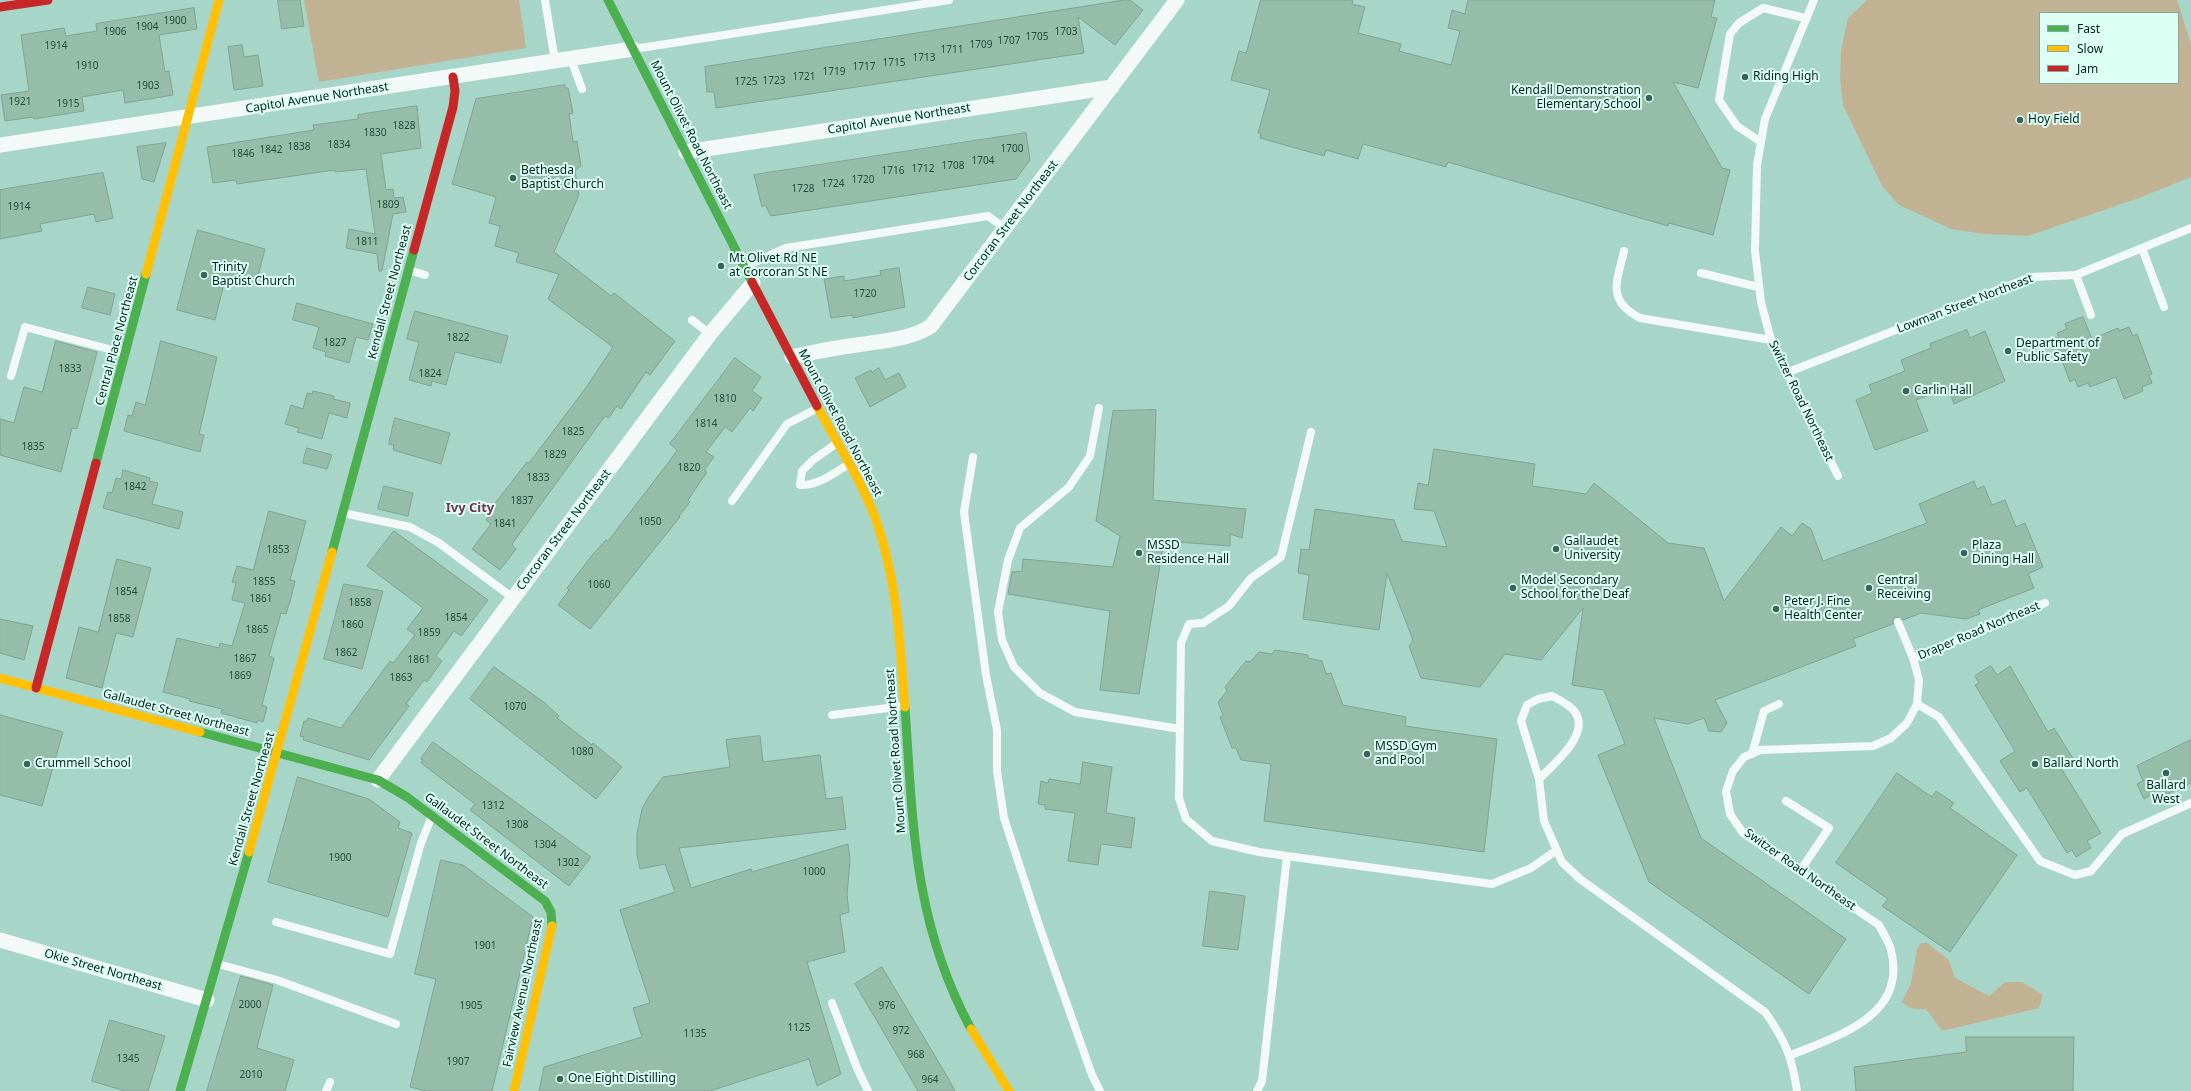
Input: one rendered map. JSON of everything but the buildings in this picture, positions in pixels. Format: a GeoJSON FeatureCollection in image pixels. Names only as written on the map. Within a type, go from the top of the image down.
{"type":"FeatureCollection","features":[{"type":"Feature","properties":{"kind":"street"},"geometry":{"type":"LineString","coordinates":[[0,7],[48,0]]}},
{"type":"Feature","properties":{"kind":"street","name":"Central Place Northeast"},"geometry":{"type":"LineString","coordinates":[[36,688],[219,0]]}},
{"type":"Feature","properties":{"kind":"street","name":"Mount Olivet Road Northeast"},"geometry":{"type":"LineString","coordinates":[[608,0],[744,267],[818,408],[850,463],[874,516],[886,558],[899,632],[917,864],[931,932],[947,980],[958,1006],[981,1049],[1009,1091]]}},
{"type":"Feature","properties":{"kind":"street","name":"Corcoran Street Northeast"},"geometry":{"type":"LineString","coordinates":[[792,357],[903,338],[923,332],[931,326],[1006,229],[1178,0]]}},
{"type":"Feature","properties":{"kind":"street","name":"Capitol Avenue Northeast"},"geometry":{"type":"LineString","coordinates":[[0,145],[633,49]]}},
{"type":"Feature","properties":{"kind":"street","name":"Kendall Street Northeast"},"geometry":{"type":"LineString","coordinates":[[180,1091],[278,752],[453,107],[453,77]]}},
{"type":"Feature","properties":{"kind":"street","name":"Capitol Avenue Northeast"},"geometry":{"type":"LineString","coordinates":[[686,152],[1112,87]]}},
{"type":"Feature","properties":{"kind":"street","name":"Corcoran Street Northeast"},"geometry":{"type":"LineString","coordinates":[[378,780],[710,334],[753,283]]}},
{"type":"Feature","properties":{"kind":"street","name":"Gallaudet Street Northeast"},"geometry":{"type":"LineString","coordinates":[[0,678],[378,780],[407,797],[545,900]]}},
{"type":"Feature","properties":{"kind":"street","name":"Fairview Avenue Northeast"},"geometry":{"type":"LineString","coordinates":[[514,1091],[552,924],[551,912],[545,900]]}},
{"type":"Feature","properties":{"kind":"street","name":"Okie Street Northeast"},"geometry":{"type":"LineString","coordinates":[[0,940],[207,1000]]}},
{"type":"Feature","properties":{"kind":"lane"},"geometry":{"type":"LineString","coordinates":[[545,0],[555,61]]}},
{"type":"Feature","properties":{"kind":"lane"},"geometry":{"type":"LineString","coordinates":[[633,49],[949,0]]}},
{"type":"Feature","properties":{"kind":"lane","name":"Switzer Road Northeast"},"geometry":{"type":"LineString","coordinates":[[1814,0],[1805,18],[1765,119],[1757,165],[1755,251],[1758,287],[1771,340],[1838,476]]}},
{"type":"Feature","properties":{"kind":"lane"},"geometry":{"type":"LineString","coordinates":[[1761,142],[1737,126],[1719,100],[1730,34],[1739,23],[1763,8],[1805,18]]}},
{"type":"Feature","properties":{"kind":"lane"},"geometry":{"type":"LineString","coordinates":[[571,59],[582,89]]}},
{"type":"Feature","properties":{"kind":"lane"},"geometry":{"type":"LineString","coordinates":[[744,267],[786,248],[938,222],[988,216],[1006,229]]}},
{"type":"Feature","properties":{"kind":"lane","name":"Lowman Street Northeast"},"geometry":{"type":"LineString","coordinates":[[1786,373],[2031,276],[2076,275],[2191,228]]}},
{"type":"Feature","properties":{"kind":"lane"},"geometry":{"type":"LineString","coordinates":[[2142,248],[2164,307]]}},
{"type":"Feature","properties":{"kind":"lane"},"geometry":{"type":"LineString","coordinates":[[1624,251],[1615,291],[1619,300],[1630,313],[1640,318],[1771,340]]}},
{"type":"Feature","properties":{"kind":"lane"},"geometry":{"type":"LineString","coordinates":[[408,270],[425,275]]}},
{"type":"Feature","properties":{"kind":"lane"},"geometry":{"type":"LineString","coordinates":[[1701,273],[1758,287]]}},
{"type":"Feature","properties":{"kind":"lane"},"geometry":{"type":"LineString","coordinates":[[2076,275],[2091,316]]}},
{"type":"Feature","properties":{"kind":"lane"},"geometry":{"type":"LineString","coordinates":[[692,320],[710,334]]}},
{"type":"Feature","properties":{"kind":"lane"},"geometry":{"type":"LineString","coordinates":[[11,376],[26,327],[125,354]]}},
{"type":"Feature","properties":{"kind":"lane"},"geometry":{"type":"LineString","coordinates":[[732,501],[788,424],[818,408]]}},
{"type":"Feature","properties":{"kind":"lane"},"geometry":{"type":"LineString","coordinates":[[1099,408],[1090,456],[1069,487],[1020,528],[1008,560],[998,612],[1002,640],[1014,667],[1040,693],[1075,712],[1180,729]]}},
{"type":"Feature","properties":{"kind":"lane"},"geometry":{"type":"LineString","coordinates":[[1311,432],[1281,557],[1251,578],[1229,606],[1203,623],[1189,624],[1181,643],[1179,798],[1186,819],[1212,841],[1259,852],[1492,884],[1531,868],[1557,850]]}},
{"type":"Feature","properties":{"kind":"lane"},"geometry":{"type":"LineString","coordinates":[[838,442],[813,460],[802,471],[800,485],[809,486],[850,463]]}},
{"type":"Feature","properties":{"kind":"lane"},"geometry":{"type":"LineString","coordinates":[[973,457],[964,512],[986,675],[997,730],[997,771],[1004,818],[1040,928],[1092,1076],[1100,1091]]}},
{"type":"Feature","properties":{"kind":"lane"},"geometry":{"type":"LineString","coordinates":[[342,512],[410,527],[439,543],[513,598]]}},
{"type":"Feature","properties":{"kind":"lane","name":"Draper Road Northeast"},"geometry":{"type":"LineString","coordinates":[[1913,658],[2045,603]]}},
{"type":"Feature","properties":{"kind":"lane","name":"Switzer Road Northeast"},"geometry":{"type":"LineString","coordinates":[[1789,1056],[1855,1029],[1872,1016],[1885,1000],[1893,976],[1891,949],[1879,925],[1743,833],[1730,814],[1726,791],[1733,771],[1744,757],[1760,750],[1873,746],[1891,738],[1907,723],[1917,704],[1919,680],[1913,658],[1898,622]]}},
{"type":"Feature","properties":{"kind":"lane"},"geometry":{"type":"LineString","coordinates":[[1539,779],[1563,755],[1576,738],[1580,723],[1575,712],[1566,704],[1552,696],[1538,699],[1527,706],[1521,722],[1539,779],[1544,821],[1562,862],[1580,879],[1765,1012],[1782,1036],[1794,1070],[1797,1091]]}},
{"type":"Feature","properties":{"kind":"lane"},"geometry":{"type":"LineString","coordinates":[[1752,754],[1764,711],[1779,704]]}},
{"type":"Feature","properties":{"kind":"lane"},"geometry":{"type":"LineString","coordinates":[[1917,704],[1939,717],[2040,861],[2075,875],[2091,871],[2122,834],[2191,803]]}},
{"type":"Feature","properties":{"kind":"lane"},"geometry":{"type":"LineString","coordinates":[[832,715],[904,706]]}},
{"type":"Feature","properties":{"kind":"lane"},"geometry":{"type":"LineString","coordinates":[[1786,801],[1829,828],[1800,871]]}},
{"type":"Feature","properties":{"kind":"lane"},"geometry":{"type":"LineString","coordinates":[[276,922],[390,954],[421,843],[432,816]]}},
{"type":"Feature","properties":{"kind":"lane"},"geometry":{"type":"LineString","coordinates":[[1257,1091],[1262,1081],[1287,856]]}},
{"type":"Feature","properties":{"kind":"lane"},"geometry":{"type":"LineString","coordinates":[[217,964],[277,980],[396,1024]]}},
{"type":"Feature","properties":{"kind":"lane"},"geometry":{"type":"LineString","coordinates":[[832,1003],[857,1068],[868,1091]]}},
{"type":"Feature","properties":{"kind":"lane"},"geometry":{"type":"LineString","coordinates":[[326,1091],[330,1082]]}},
{"type":"Feature","properties":{"kind":"shaded area"},"geometry":{"type":"Polygon","coordinates":[[[304,0],[519,0],[526,48],[319,82],[304,0]]]}},
{"type":"Feature","properties":{"kind":"shaded area","name":"Hoy Field"},"geometry":{"type":"Polygon","coordinates":[[[1867,0],[2177,0],[2191,44],[2191,177],[2139,198],[2028,236],[1984,234],[1951,229],[1899,205],[1882,186],[1843,105],[1840,79],[1841,50],[1848,18],[1867,0]]]}},
{"type":"Feature","properties":{"kind":"shaded area"},"geometry":{"type":"Polygon","coordinates":[[[1921,943],[1927,943],[1949,960],[1955,978],[1989,996],[2005,982],[2022,982],[2043,995],[2039,1008],[1942,1031],[1926,1009],[1913,1008],[1902,1002],[1911,983],[1917,949],[1921,943]]]}},
{"type":"Feature","properties":{"kind":"traffic: fast"},"geometry":{"type":"LineString","coordinates":[[608,0],[752,282]]}},
{"type":"Feature","properties":{"kind":"traffic: fast"},"geometry":{"type":"LineString","coordinates":[[332,552],[414,250]]}},
{"type":"Feature","properties":{"kind":"traffic: fast"},"geometry":{"type":"LineString","coordinates":[[96,463],[146,274]]}},
{"type":"Feature","properties":{"kind":"traffic: fast"},"geometry":{"type":"LineString","coordinates":[[905,707],[914,832],[919,871],[927,911],[937,950],[952,989],[971,1029]]}},
{"type":"Feature","properties":{"kind":"traffic: fast"},"geometry":{"type":"LineString","coordinates":[[200,732],[378,780],[407,797],[545,901],[551,912],[552,926]]}},
{"type":"Feature","properties":{"kind":"traffic: fast"},"geometry":{"type":"LineString","coordinates":[[180,1091],[249,852]]}},
{"type":"Feature","properties":{"kind":"traffic: slow"},"geometry":{"type":"LineString","coordinates":[[146,274],[219,0]]}},
{"type":"Feature","properties":{"kind":"traffic: slow"},"geometry":{"type":"LineString","coordinates":[[817,406],[862,488],[875,517],[882,540],[893,587],[905,707]]}},
{"type":"Feature","properties":{"kind":"traffic: slow"},"geometry":{"type":"LineString","coordinates":[[249,852],[332,552]]}},
{"type":"Feature","properties":{"kind":"traffic: slow"},"geometry":{"type":"LineString","coordinates":[[0,678],[200,732]]}},
{"type":"Feature","properties":{"kind":"traffic: slow"},"geometry":{"type":"LineString","coordinates":[[514,1091],[552,926]]}},
{"type":"Feature","properties":{"kind":"traffic: slow"},"geometry":{"type":"LineString","coordinates":[[971,1029],[1009,1091]]}},
{"type":"Feature","properties":{"kind":"traffic: jam"},"geometry":{"type":"LineString","coordinates":[[0,7],[48,0]]}},
{"type":"Feature","properties":{"kind":"traffic: jam"},"geometry":{"type":"LineString","coordinates":[[414,250],[453,107],[455,91],[453,77]]}},
{"type":"Feature","properties":{"kind":"traffic: jam"},"geometry":{"type":"LineString","coordinates":[[752,282],[817,406]]}},
{"type":"Feature","properties":{"kind":"traffic: jam"},"geometry":{"type":"LineString","coordinates":[[36,688],[96,463]]}},
{"type":"Feature","properties":{"kind":"place","name":"Riding High"},"geometry":{"type":"Point","coordinates":[1745,77]}},
{"type":"Feature","properties":{"kind":"place","name":"Kendall Demonstration Elementary School"},"geometry":{"type":"Point","coordinates":[1649,98]}},
{"type":"Feature","properties":{"kind":"place","name":"Hoy Field"},"geometry":{"type":"Point","coordinates":[2020,120]}},
{"type":"Feature","properties":{"kind":"place","name":"Bethesda Baptist Church"},"geometry":{"type":"Point","coordinates":[513,178]}},
{"type":"Feature","properties":{"kind":"place","name":"Mt Olivet Rd NE at Corcoran St NE"},"geometry":{"type":"Point","coordinates":[721,266]}},
{"type":"Feature","properties":{"kind":"place","name":"Trinity Baptist Church"},"geometry":{"type":"Point","coordinates":[204,275]}},
{"type":"Feature","properties":{"kind":"place","name":"Department of Public Safety"},"geometry":{"type":"Point","coordinates":[2008,351]}},
{"type":"Feature","properties":{"kind":"place","name":"Carlin Hall"},"geometry":{"type":"Point","coordinates":[1906,391]}},
{"type":"Feature","properties":{"kind":"place","name":"Gallaudet University"},"geometry":{"type":"Point","coordinates":[1556,549]}},
{"type":"Feature","properties":{"kind":"place","name":"MSSD Residence Hall"},"geometry":{"type":"Point","coordinates":[1139,553]}},
{"type":"Feature","properties":{"kind":"place","name":"Plaza Dining Hall"},"geometry":{"type":"Point","coordinates":[1964,553]}},
{"type":"Feature","properties":{"kind":"place","name":"Model Secondary School for the Deaf"},"geometry":{"type":"Point","coordinates":[1513,588]}},
{"type":"Feature","properties":{"kind":"place","name":"Central Receiving"},"geometry":{"type":"Point","coordinates":[1869,588]}},
{"type":"Feature","properties":{"kind":"place","name":"Peter J. Fine Health Center"},"geometry":{"type":"Point","coordinates":[1776,609]}},
{"type":"Feature","properties":{"kind":"place","name":"MSSD Gym and Pool"},"geometry":{"type":"Point","coordinates":[1367,754]}},
{"type":"Feature","properties":{"kind":"place","name":"Crummell School"},"geometry":{"type":"Point","coordinates":[27,764]}},
{"type":"Feature","properties":{"kind":"place","name":"Ballard North"},"geometry":{"type":"Point","coordinates":[2035,764]}},
{"type":"Feature","properties":{"kind":"place","name":"Ballard West"},"geometry":{"type":"Point","coordinates":[2166,773]}},
{"type":"Feature","properties":{"kind":"place","name":"One Eight Distilling"},"geometry":{"type":"Point","coordinates":[560,1079]}},
{"type":"Feature","properties":{"kind":"district","name":"Ivy City"},"geometry":{"type":"Point","coordinates":[470,508]}}]}
